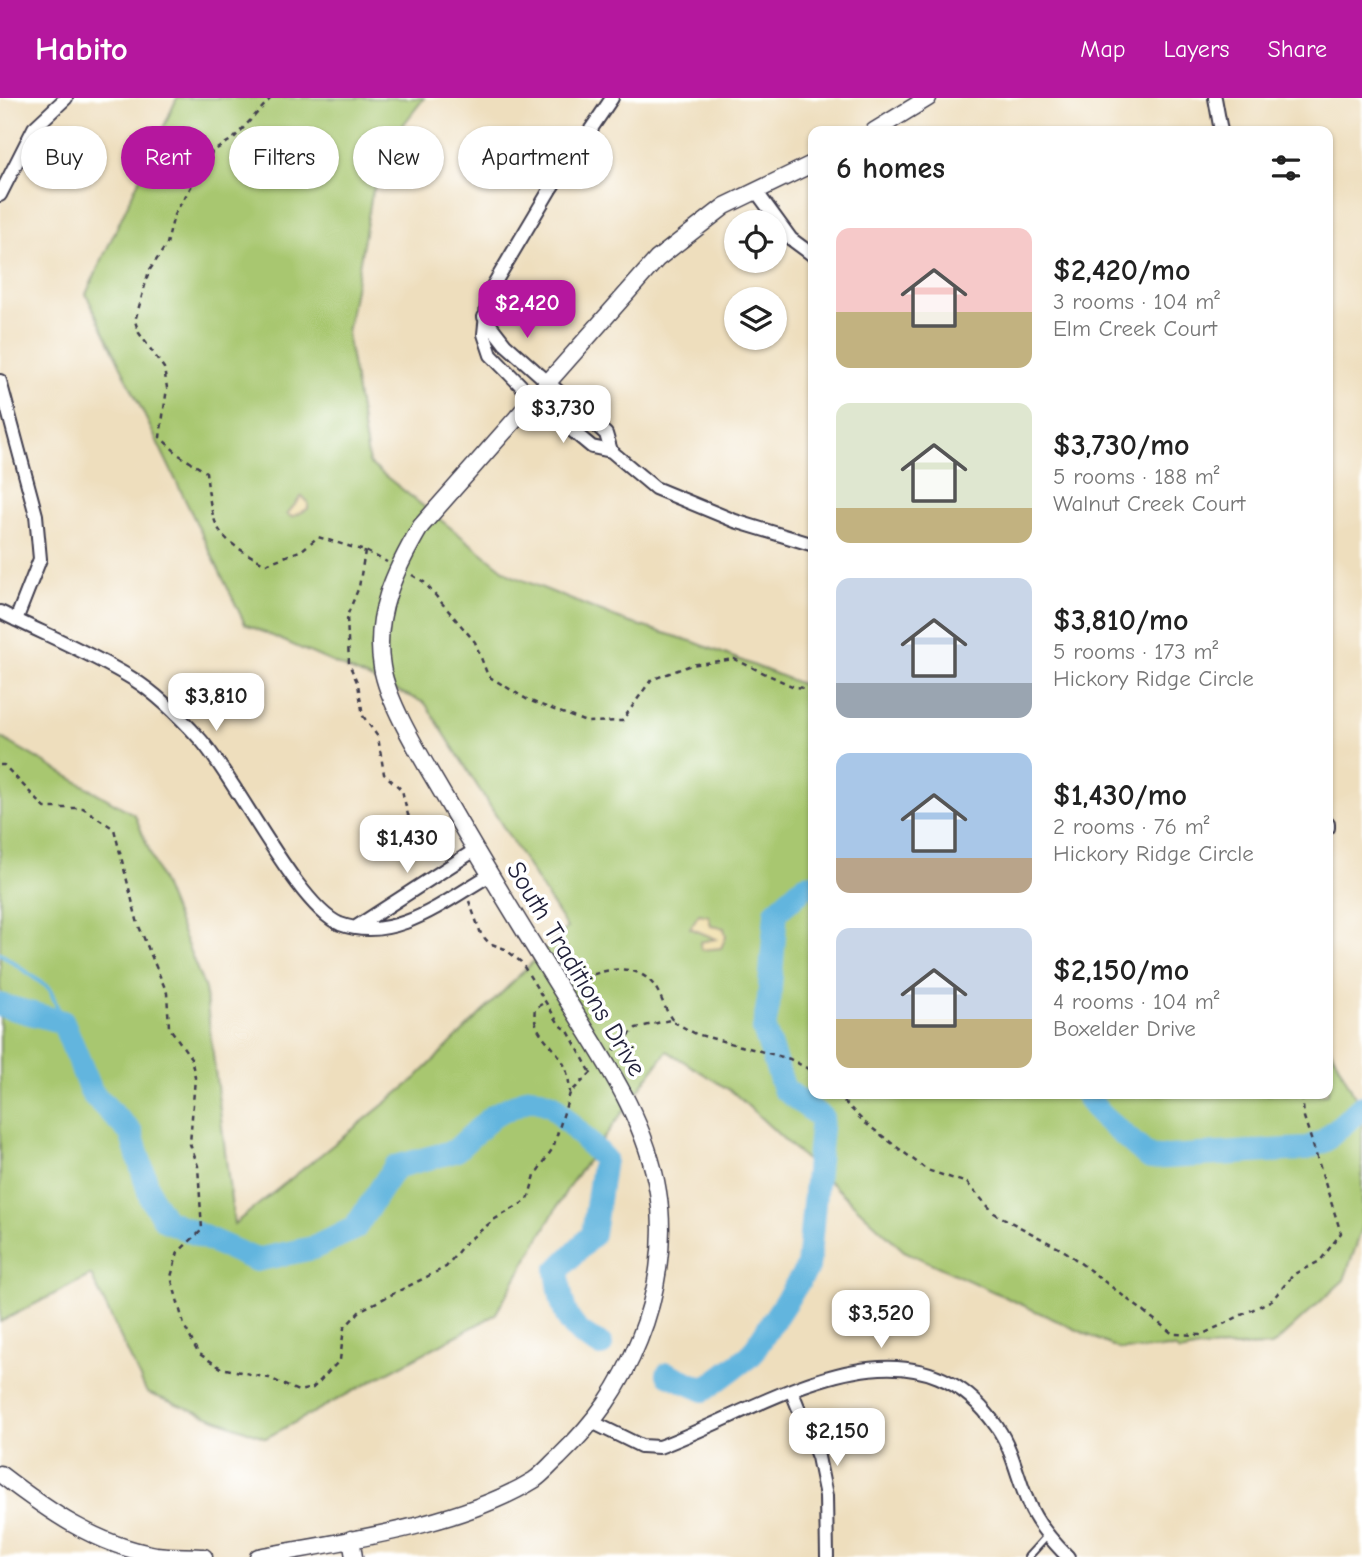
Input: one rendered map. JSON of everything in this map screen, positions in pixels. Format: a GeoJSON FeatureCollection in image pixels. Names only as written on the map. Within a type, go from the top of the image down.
{"type":"FeatureCollection","features":[{"type":"Feature","properties":{"kind":"street"},"geometry":{"type":"LineString","coordinates":[[0,195],[34,128],[66,98]]}},
{"type":"Feature","properties":{"kind":"street"},"geometry":{"type":"LineString","coordinates":[[612,98],[551,188],[488,294],[484,334],[491,355],[534,400],[592,447],[611,451],[655,488],[735,521],[808,543]]}},
{"type":"Feature","properties":{"kind":"street"},"geometry":{"type":"LineString","coordinates":[[882,126],[929,98]]}},
{"type":"Feature","properties":{"kind":"street"},"geometry":{"type":"LineString","coordinates":[[1215,98],[1220,126]]}},
{"type":"Feature","properties":{"kind":"street","name":"South Traditions Drive"},"geometry":{"type":"LineString","coordinates":[[258,1557],[328,1550],[351,1539],[464,1512],[535,1479],[594,1423],[627,1371],[651,1311],[660,1253],[659,1193],[645,1143],[627,1100],[604,1060],[490,875],[410,737],[382,668],[382,610],[398,567],[421,526],[657,259],[725,206],[808,166]]}},
{"type":"Feature","properties":{"kind":"street"},"geometry":{"type":"LineString","coordinates":[[756,191],[791,239],[808,252]]}},
{"type":"Feature","properties":{"kind":"street"},"geometry":{"type":"LineString","coordinates":[[484,317],[505,344],[606,434],[611,451]]}},
{"type":"Feature","properties":{"kind":"street"},"geometry":{"type":"LineString","coordinates":[[0,381],[36,514],[40,559],[16,620]]}},
{"type":"Feature","properties":{"kind":"street"},"geometry":{"type":"LineString","coordinates":[[0,612],[134,680],[165,705],[200,739],[230,776],[285,866],[311,901],[338,923],[369,929],[410,922],[490,875]]}},
{"type":"Feature","properties":{"kind":"street"},"geometry":{"type":"LineString","coordinates":[[356,927],[475,850]]}},
{"type":"Feature","properties":{"kind":"street"},"geometry":{"type":"LineString","coordinates":[[594,1423],[641,1446],[659,1447],[824,1378],[890,1366],[915,1367],[940,1378],[982,1407],[999,1429],[1031,1511],[1047,1536],[1068,1557]]}},
{"type":"Feature","properties":{"kind":"street"},"geometry":{"type":"LineString","coordinates":[[792,1392],[818,1457],[826,1496],[827,1557]]}},
{"type":"Feature","properties":{"kind":"street"},"geometry":{"type":"LineString","coordinates":[[0,1474],[63,1520],[108,1542],[156,1555],[204,1557]]}},
{"type":"Feature","properties":{"kind":"street"},"geometry":{"type":"LineString","coordinates":[[351,1539],[354,1557]]}},
{"type":"Feature","properties":{"kind":"lane"},"geometry":{"type":"LineString","coordinates":[[1028,1557],[1047,1536]]}},
{"type":"Feature","properties":{"kind":"path"},"geometry":{"type":"LineString","coordinates":[[271,98],[234,138],[212,152],[174,215],[167,244],[149,271],[135,321],[139,333],[164,368],[167,388],[160,437],[178,455],[206,472],[211,513],[228,544],[266,564],[302,550],[318,537],[365,551],[398,567],[424,582],[475,642],[488,676],[528,700],[586,722],[622,720],[651,680],[702,663],[734,659],[794,687],[808,688]]}},
{"type":"Feature","properties":{"kind":"path"},"geometry":{"type":"LineString","coordinates":[[365,551],[359,587],[347,616],[349,664],[358,684],[363,716],[378,737],[384,774],[402,790],[408,815],[422,826],[446,869]]}},
{"type":"Feature","properties":{"kind":"path"},"geometry":{"type":"LineString","coordinates":[[0,765],[4,765],[45,808],[83,808],[114,829],[138,924],[167,993],[169,1027],[191,1058],[195,1077],[190,1144],[198,1166],[202,1230],[178,1252],[171,1277],[184,1325],[198,1353],[221,1368],[269,1377],[298,1391],[313,1388],[340,1360],[344,1328],[361,1310],[446,1267],[464,1244],[495,1219],[528,1199],[535,1175],[555,1140],[570,1093],[636,1028],[670,1020],[715,1039],[790,1059],[808,1069]]}},
{"type":"Feature","properties":{"kind":"path"},"geometry":{"type":"LineString","coordinates":[[464,890],[477,916],[481,934],[521,962],[559,1024],[568,1031],[591,1073]]}},
{"type":"Feature","properties":{"kind":"path"},"geometry":{"type":"LineString","coordinates":[[575,982],[592,974],[615,969],[642,976],[652,982],[675,1023]]}},
{"type":"Feature","properties":{"kind":"path"},"geometry":{"type":"LineString","coordinates":[[542,1004],[535,1008],[536,1026],[561,1058],[568,1073],[570,1093]]}},
{"type":"Feature","properties":{"kind":"path"},"geometry":{"type":"LineString","coordinates":[[842,1099],[864,1122],[927,1170],[967,1183],[994,1213],[1066,1252],[1173,1334],[1201,1335],[1272,1300],[1294,1274],[1320,1261],[1341,1233],[1304,1117],[1302,1099]]}},
{"type":"Feature","properties":{"kind":"green space"},"geometry":{"type":"Polygon","coordinates":[[[177,98],[424,98],[402,126],[353,126],[353,189],[374,189],[347,333],[369,463],[510,575],[624,621],[694,642],[808,687],[808,1099],[1333,1099],[1333,1054],[1362,1110],[1362,1229],[1344,1280],[1272,1346],[1200,1348],[1180,1352],[1174,1348],[1121,1350],[904,1251],[734,1093],[667,1051],[569,1186],[495,1315],[266,1438],[147,1393],[91,1275],[0,1322],[0,737],[135,815],[205,989],[234,1224],[413,1081],[567,928],[425,703],[245,624],[86,294],[135,189],[215,189],[215,126],[164,126],[177,98]]]}},
{"type":"Feature","properties":{"kind":"sand"},"geometry":{"type":"Polygon","coordinates":[[[302,496],[308,502],[308,509],[292,517],[287,514],[302,496]]]}},
{"type":"Feature","properties":{"kind":"sand"},"geometry":{"type":"Polygon","coordinates":[[[699,914],[709,916],[711,926],[724,928],[726,937],[721,948],[701,950],[700,942],[716,939],[690,928],[699,914]]]}},
{"type":"Feature","properties":{"kind":"waterway"},"geometry":{"type":"LineString","coordinates":[[668,1374],[704,1390],[751,1355],[808,1267],[822,1118],[784,1089],[764,1029],[776,912],[808,886]]}},
{"type":"Feature","properties":{"kind":"waterway"},"geometry":{"type":"LineString","coordinates":[[0,953],[50,989],[63,1022]]}},
{"type":"Feature","properties":{"kind":"waterway"},"geometry":{"type":"LineString","coordinates":[[0,1005],[63,1022],[92,1093],[131,1133],[151,1198],[165,1220],[256,1260],[313,1248],[355,1228],[395,1167],[455,1151],[494,1115],[531,1098],[552,1105],[604,1159],[593,1234],[557,1271],[567,1316],[579,1332],[601,1345]]}},
{"type":"Feature","properties":{"kind":"waterway"},"geometry":{"type":"LineString","coordinates":[[1090,1099],[1102,1116],[1150,1158],[1305,1149],[1324,1141],[1362,1107]]}}]}
